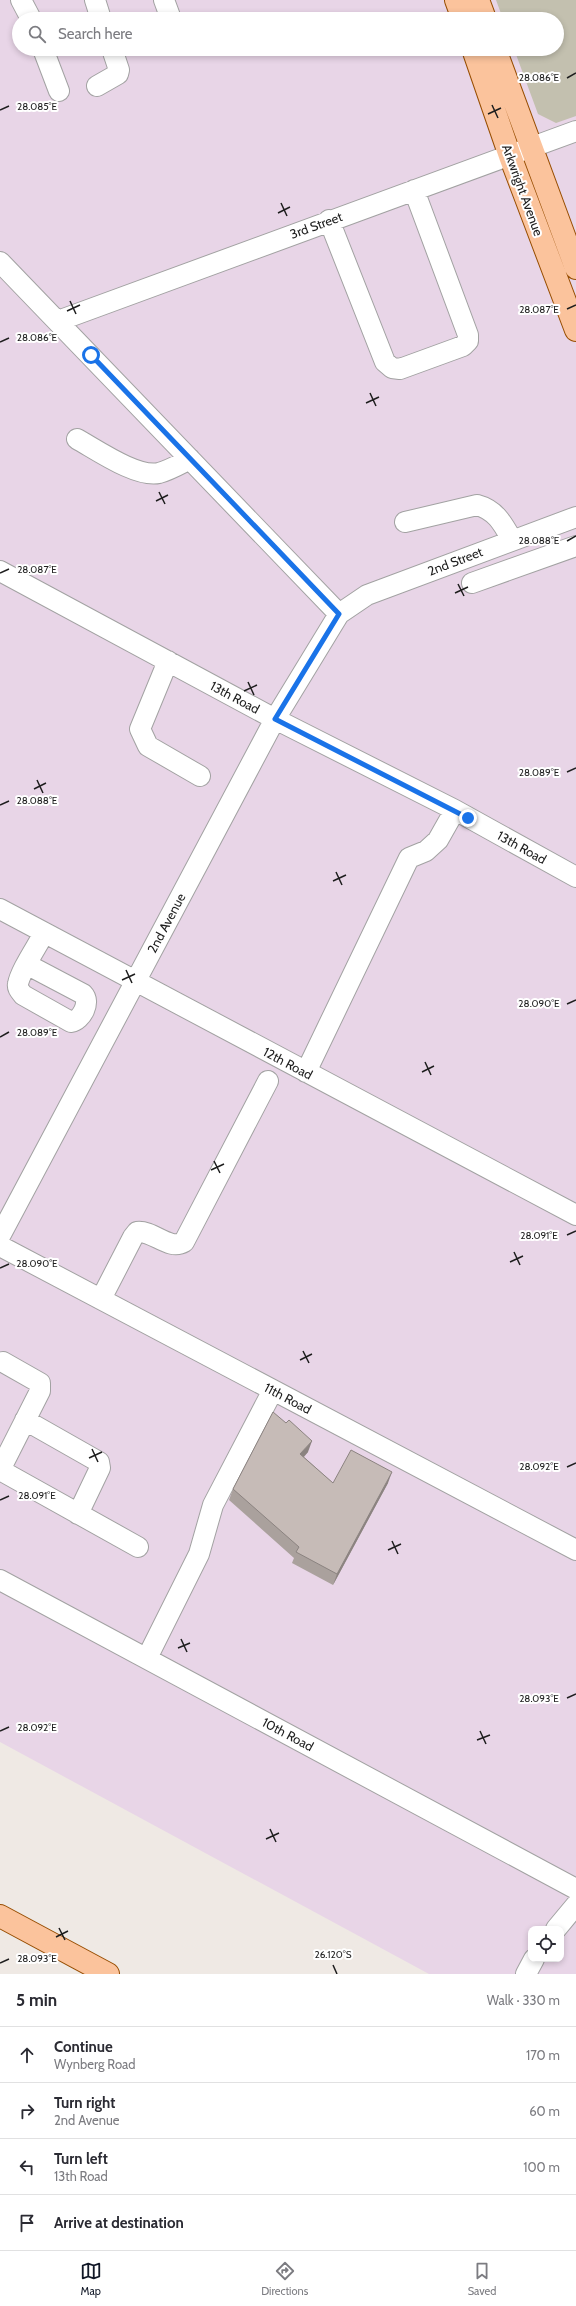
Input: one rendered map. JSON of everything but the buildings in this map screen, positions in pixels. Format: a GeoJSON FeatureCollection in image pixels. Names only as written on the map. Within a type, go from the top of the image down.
{"type":"FeatureCollection","features":[{"type":"Feature","properties":{"kind":"main road"},"geometry":{"type":"LineString","coordinates":[[456,0],[460,12]]}},
{"type":"Feature","properties":{"kind":"main road"},"geometry":{"type":"LineString","coordinates":[[478,0],[482,12]]}},
{"type":"Feature","properties":{"kind":"main road","name":"Arkwright Avenue"},"geometry":{"type":"LineString","coordinates":[[476,56],[520,152],[576,268]]}},
{"type":"Feature","properties":{"kind":"main road","name":"Arkwright Avenue"},"geometry":{"type":"LineString","coordinates":[[497,56],[520,152],[576,330]]}},
{"type":"Feature","properties":{"kind":"main road"},"geometry":{"type":"LineString","coordinates":[[0,1916],[108,1974]]}},
{"type":"Feature","properties":{"kind":"street"},"geometry":{"type":"LineString","coordinates":[[20,0],[27,12]]}},
{"type":"Feature","properties":{"kind":"street"},"geometry":{"type":"LineString","coordinates":[[94,0],[98,12]]}},
{"type":"Feature","properties":{"kind":"street"},"geometry":{"type":"LineString","coordinates":[[164,0],[168,12]]}},
{"type":"Feature","properties":{"kind":"street"},"geometry":{"type":"LineString","coordinates":[[46,56],[59,91]]}},
{"type":"Feature","properties":{"kind":"street"},"geometry":{"type":"LineString","coordinates":[[97,86],[118,74],[119,70],[114,56]]}},
{"type":"Feature","properties":{"kind":"street","name":"3rd Street"},"geometry":{"type":"LineString","coordinates":[[58,321],[576,131]]}},
{"type":"Feature","properties":{"kind":"street"},"geometry":{"type":"LineString","coordinates":[[330,220],[385,362],[392,368],[400,369],[463,346],[468,341],[468,335],[414,190]]}},
{"type":"Feature","properties":{"kind":"street"},"geometry":{"type":"LineString","coordinates":[[0,262],[339,614]]}},
{"type":"Feature","properties":{"kind":"street"},"geometry":{"type":"LineString","coordinates":[[77,439],[134,469],[146,473],[159,473],[190,458]]}},
{"type":"Feature","properties":{"kind":"street"},"geometry":{"type":"LineString","coordinates":[[406,522],[477,505],[487,507],[495,512],[512,540]]}},
{"type":"Feature","properties":{"kind":"street","name":"2nd Street"},"geometry":{"type":"LineString","coordinates":[[339,614],[367,595],[576,517]]}},
{"type":"Feature","properties":{"kind":"street"},"geometry":{"type":"LineString","coordinates":[[472,583],[576,546]]}},
{"type":"Feature","properties":{"kind":"street","name":"13th Road"},"geometry":{"type":"LineString","coordinates":[[0,571],[275,719],[455,810],[576,877]]}},
{"type":"Feature","properties":{"kind":"street","name":"2nd Avenue"},"geometry":{"type":"LineString","coordinates":[[0,1236],[275,719],[339,614]]}},
{"type":"Feature","properties":{"kind":"street"},"geometry":{"type":"LineString","coordinates":[[168,661],[140,729],[148,746],[200,776]]}},
{"type":"Feature","properties":{"kind":"street"},"geometry":{"type":"LineString","coordinates":[[306,1072],[409,858],[426,851],[438,840],[455,810]]}},
{"type":"Feature","properties":{"kind":"street","name":"12th Road"},"geometry":{"type":"LineString","coordinates":[[0,909],[576,1215]]}},
{"type":"Feature","properties":{"kind":"street"},"geometry":{"type":"LineString","coordinates":[[28,964],[44,933]]}},
{"type":"Feature","properties":{"kind":"street"},"geometry":{"type":"LineString","coordinates":[[101,1299],[137,1232],[143,1232],[173,1244],[179,1245],[184,1242],[268,1081]]}},
{"type":"Feature","properties":{"kind":"street","name":"11th Road"},"geometry":{"type":"LineString","coordinates":[[0,1246],[576,1550]]}},
{"type":"Feature","properties":{"kind":"street"},"geometry":{"type":"LineString","coordinates":[[3,1362],[40,1383],[40,1391],[0,1470],[138,1547]]}},
{"type":"Feature","properties":{"kind":"street"},"geometry":{"type":"LineString","coordinates":[[147,1658],[200,1554],[213,1505],[273,1390]]}},
{"type":"Feature","properties":{"kind":"street"},"geometry":{"type":"LineString","coordinates":[[25,1420],[99,1462],[100,1468],[78,1514]]}},
{"type":"Feature","properties":{"kind":"street","name":"10th Road"},"geometry":{"type":"LineString","coordinates":[[0,1580],[576,1889]]}},
{"type":"Feature","properties":{"kind":"street"},"geometry":{"type":"LineString","coordinates":[[558,1926],[576,1905]]}},
{"type":"Feature","properties":{"kind":"street"},"geometry":{"type":"LineString","coordinates":[[526,1974],[532,1962]]}},
{"type":"Feature","properties":{"kind":"shaded area"},"geometry":{"type":"Polygon","coordinates":[[[0,0],[576,0],[576,1974],[429,1974],[0,1742],[0,0]]]}},
{"type":"Feature","properties":{"kind":"shaded area"},"geometry":{"type":"Polygon","coordinates":[[[496,0],[576,0],[576,116],[556,123],[538,114],[517,56],[564,56],[564,12],[500,12],[496,0]]]}},
{"type":"Feature","properties":{"kind":"route"},"geometry":{"type":"LineString","coordinates":[[91,355],[339,614],[275,719],[468,818]]}}]}
